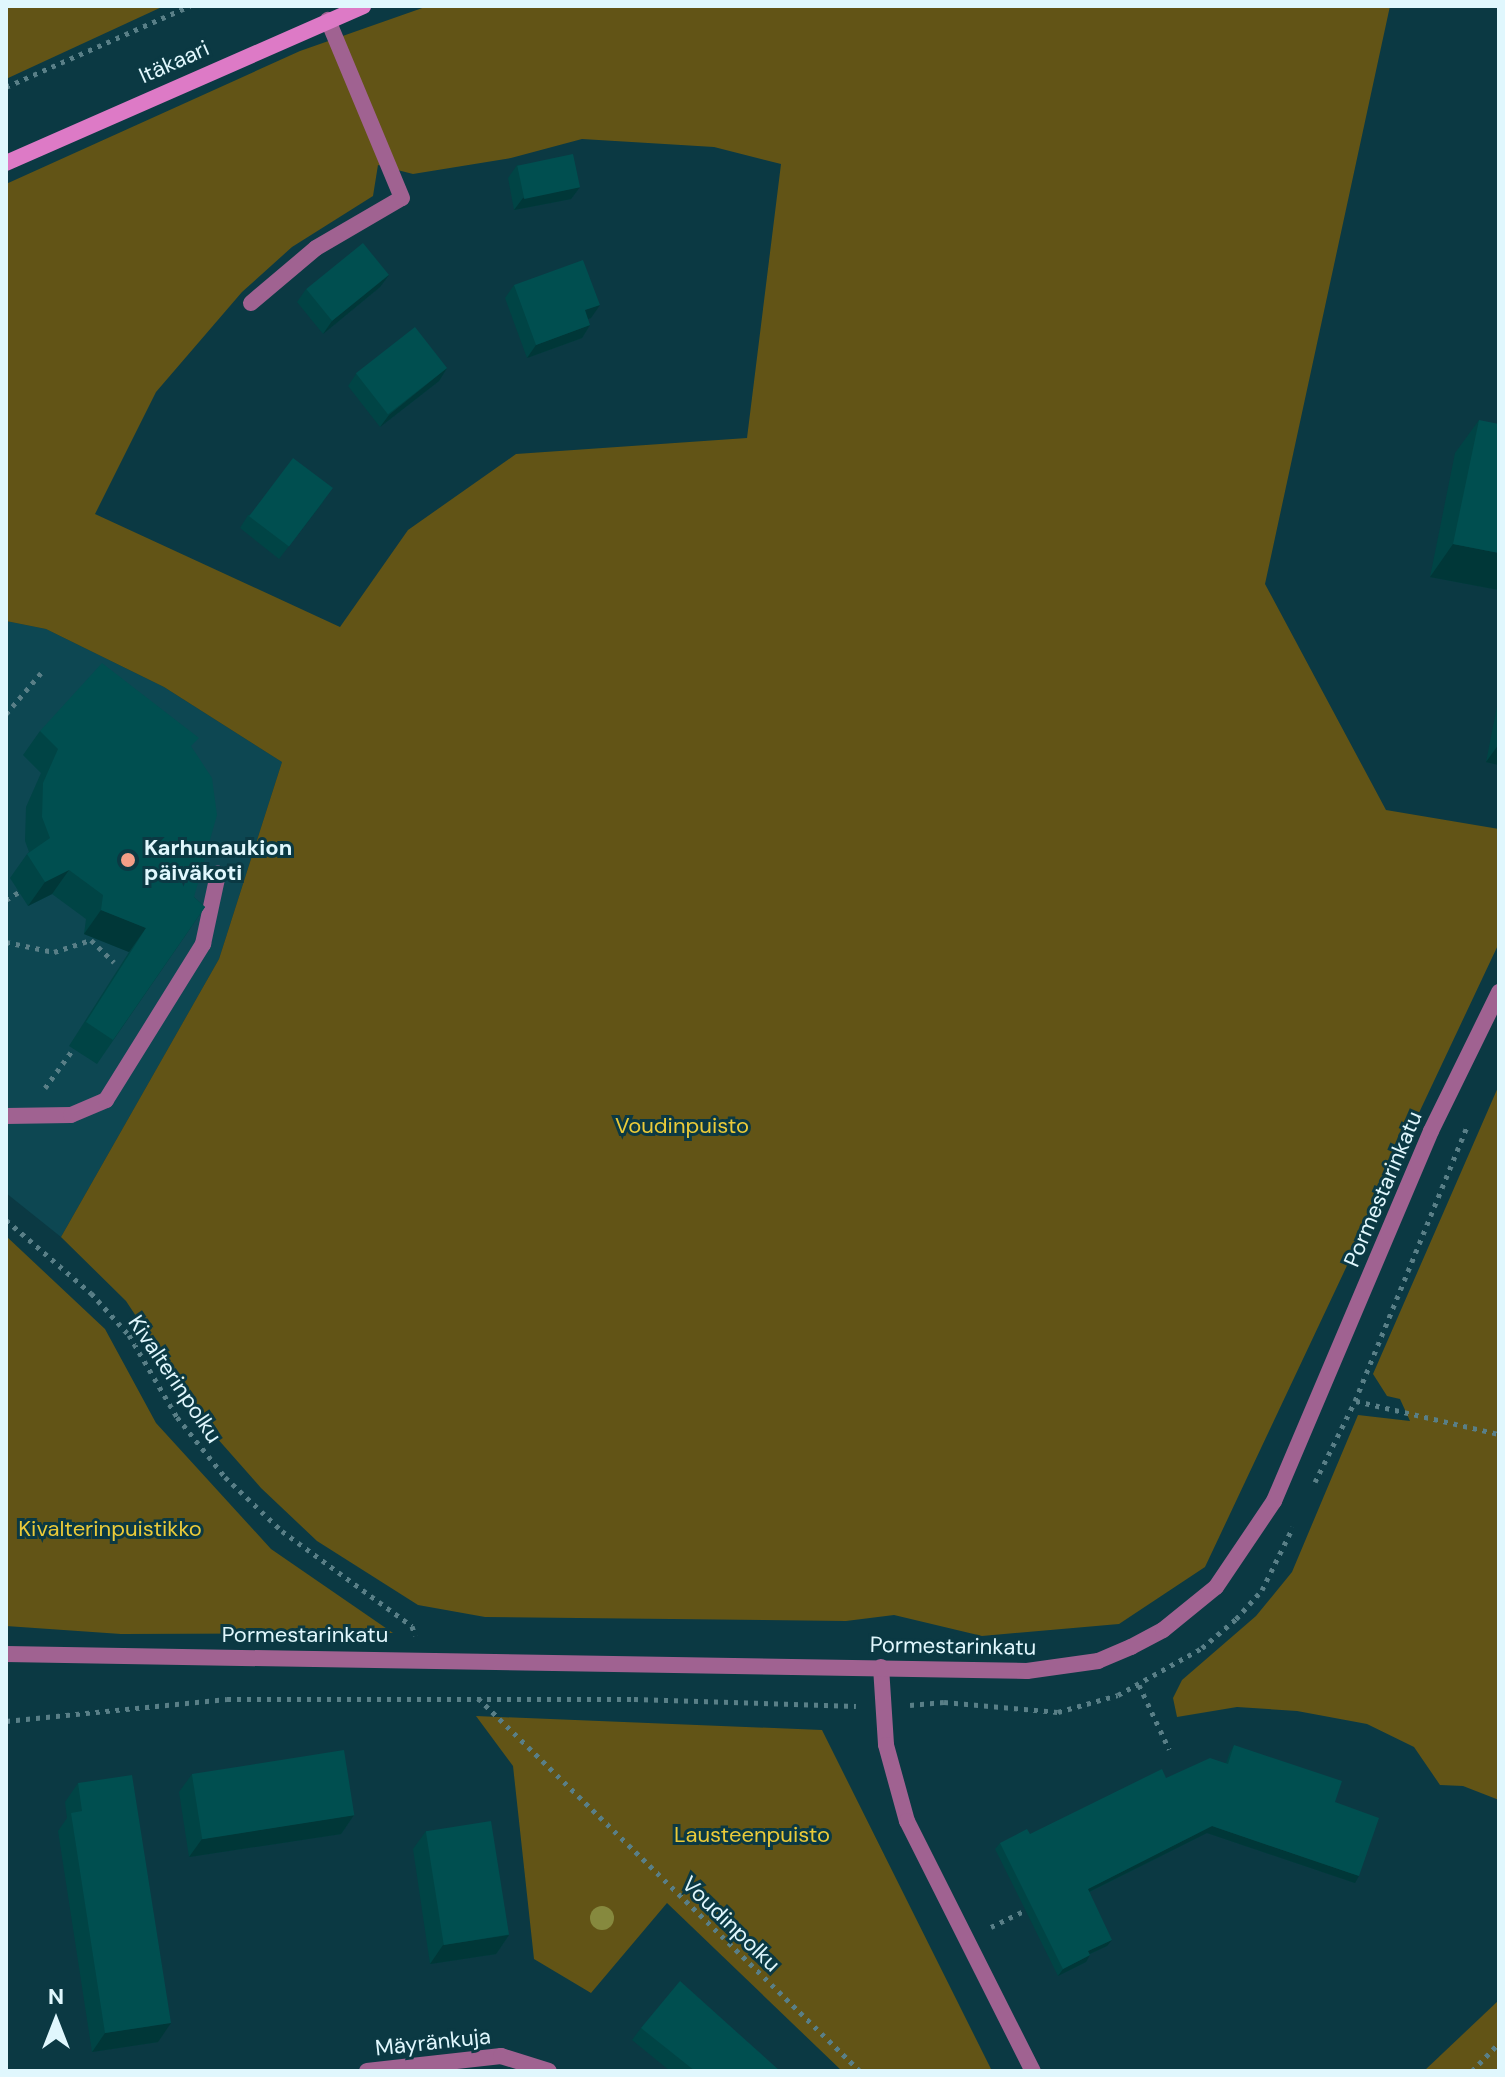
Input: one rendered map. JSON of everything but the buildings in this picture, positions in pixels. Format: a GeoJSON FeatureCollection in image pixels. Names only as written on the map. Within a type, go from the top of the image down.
{"type":"FeatureCollection","features":[{"type":"Feature","properties":{"kind":"street","name":"Itäkaari"},"geometry":{"type":"LineString","coordinates":[[6,163],[363,6]]}},
{"type":"Feature","properties":{"kind":"street"},"geometry":{"type":"LineString","coordinates":[[251,303],[316,248],[402,198],[328,20]]}},
{"type":"Feature","properties":{"kind":"street"},"geometry":{"type":"LineString","coordinates":[[6,1116],[71,1115],[106,1100],[203,944],[218,874]]}},
{"type":"Feature","properties":{"kind":"street","name":"Pormestarinkatu"},"geometry":{"type":"LineString","coordinates":[[6,1654],[423,1658],[1027,1671],[1098,1661],[1163,1630],[1216,1587],[1274,1501],[1431,1131],[1499,992]]}},
{"type":"Feature","properties":{"kind":"street"},"geometry":{"type":"LineString","coordinates":[[881,1667],[886,1745],[907,1821],[1033,2071]]}},
{"type":"Feature","properties":{"kind":"street","name":"Mäyränkuja"},"geometry":{"type":"LineString","coordinates":[[367,2071],[501,2056],[549,2071]]}},
{"type":"Feature","properties":{"kind":"path"},"geometry":{"type":"LineString","coordinates":[[6,87],[190,6]]}},
{"type":"Feature","properties":{"kind":"path"},"geometry":{"type":"LineString","coordinates":[[6,714],[41,673]]}},
{"type":"Feature","properties":{"kind":"path"},"geometry":{"type":"LineString","coordinates":[[6,900],[19,892]]}},
{"type":"Feature","properties":{"kind":"path"},"geometry":{"type":"LineString","coordinates":[[6,942],[54,952],[91,940],[114,962]]}},
{"type":"Feature","properties":{"kind":"path"},"geometry":{"type":"LineString","coordinates":[[46,1088],[74,1048]]}},
{"type":"Feature","properties":{"kind":"path"},"geometry":{"type":"LineString","coordinates":[[1314,1485],[1355,1401],[1469,1121]]}},
{"type":"Feature","properties":{"kind":"path","name":"Kivalterinpolku"},"geometry":{"type":"LineString","coordinates":[[6,1220],[91,1293],[129,1335],[177,1417],[225,1477],[282,1531],[412,1626],[423,1658],[431,1698]]}},
{"type":"Feature","properties":{"kind":"path"},"geometry":{"type":"LineString","coordinates":[[1355,1401],[1499,1434]]}},
{"type":"Feature","properties":{"kind":"path"},"geometry":{"type":"LineString","coordinates":[[6,1721],[212,1700],[431,1698],[884,1707],[944,1702],[1058,1712],[1091,1706],[1139,1685],[1202,1648],[1236,1619],[1262,1590],[1300,1513]]}},
{"type":"Feature","properties":{"kind":"path"},"geometry":{"type":"LineString","coordinates":[[1139,1685],[1169,1749]]}},
{"type":"Feature","properties":{"kind":"path","name":"Voudinpolku"},"geometry":{"type":"LineString","coordinates":[[478,1698],[860,2071]]}},
{"type":"Feature","properties":{"kind":"path"},"geometry":{"type":"LineString","coordinates":[[966,1939],[1026,1910]]}},
{"type":"Feature","properties":{"kind":"path"},"geometry":{"type":"LineString","coordinates":[[1472,2071],[1499,2043]]}},
{"type":"Feature","properties":{"kind":"shaded area","name":"Karhunaukion päiväkoti"},"geometry":{"type":"Polygon","coordinates":[[[6,621],[46,629],[164,687],[282,762],[219,959],[61,1237],[6,1193],[6,621]]]}},
{"type":"Feature","properties":{"kind":"green space"},"geometry":{"type":"Polygon","coordinates":[[[6,6],[164,6],[6,79],[6,6]]]}},
{"type":"Feature","properties":{"kind":"green space","name":"Voudinpuisto"},"geometry":{"type":"Polygon","coordinates":[[[428,6],[1390,6],[1265,584],[1386,810],[1499,829],[1499,943],[1205,1567],[1119,1624],[982,1636],[894,1615],[846,1621],[485,1617],[418,1605],[317,1541],[261,1488],[216,1437],[126,1301],[61,1237],[219,959],[282,762],[164,687],[46,629],[6,621],[6,184],[300,51],[428,6]],[[582,139],[511,158],[413,174],[378,165],[373,196],[292,247],[242,292],[156,392],[95,514],[340,627],[408,530],[516,454],[747,438],[781,164],[714,147],[582,139]]]}},
{"type":"Feature","properties":{"kind":"green space"},"geometry":{"type":"Polygon","coordinates":[[[1499,1085],[1499,1800],[1463,1786],[1440,1785],[1414,1747],[1367,1724],[1297,1711],[1237,1707],[1177,1717],[1173,1698],[1182,1680],[1256,1616],[1292,1572],[1358,1415],[1410,1421],[1400,1399],[1387,1396],[1373,1374],[1499,1085]]]}},
{"type":"Feature","properties":{"kind":"green space","name":"Kivalterinpuistikko"},"geometry":{"type":"Polygon","coordinates":[[[6,1236],[105,1329],[156,1423],[271,1549],[393,1633],[121,1634],[6,1626],[6,1236]]]}},
{"type":"Feature","properties":{"kind":"green space","name":"Lausteenpuisto"},"geometry":{"type":"Polygon","coordinates":[[[476,1716],[822,1730],[992,2071],[842,2071],[667,1903],[591,1993],[534,1959],[513,1766],[476,1716]]]}},
{"type":"Feature","properties":{"kind":"green space"},"geometry":{"type":"Polygon","coordinates":[[[1499,2000],[1499,2071],[1424,2071],[1499,2000]]]}},
{"type":"Feature","properties":{"kind":"place","name":"Karhunaukion päiväkoti"},"geometry":{"type":"Point","coordinates":[128,860]}}]}
